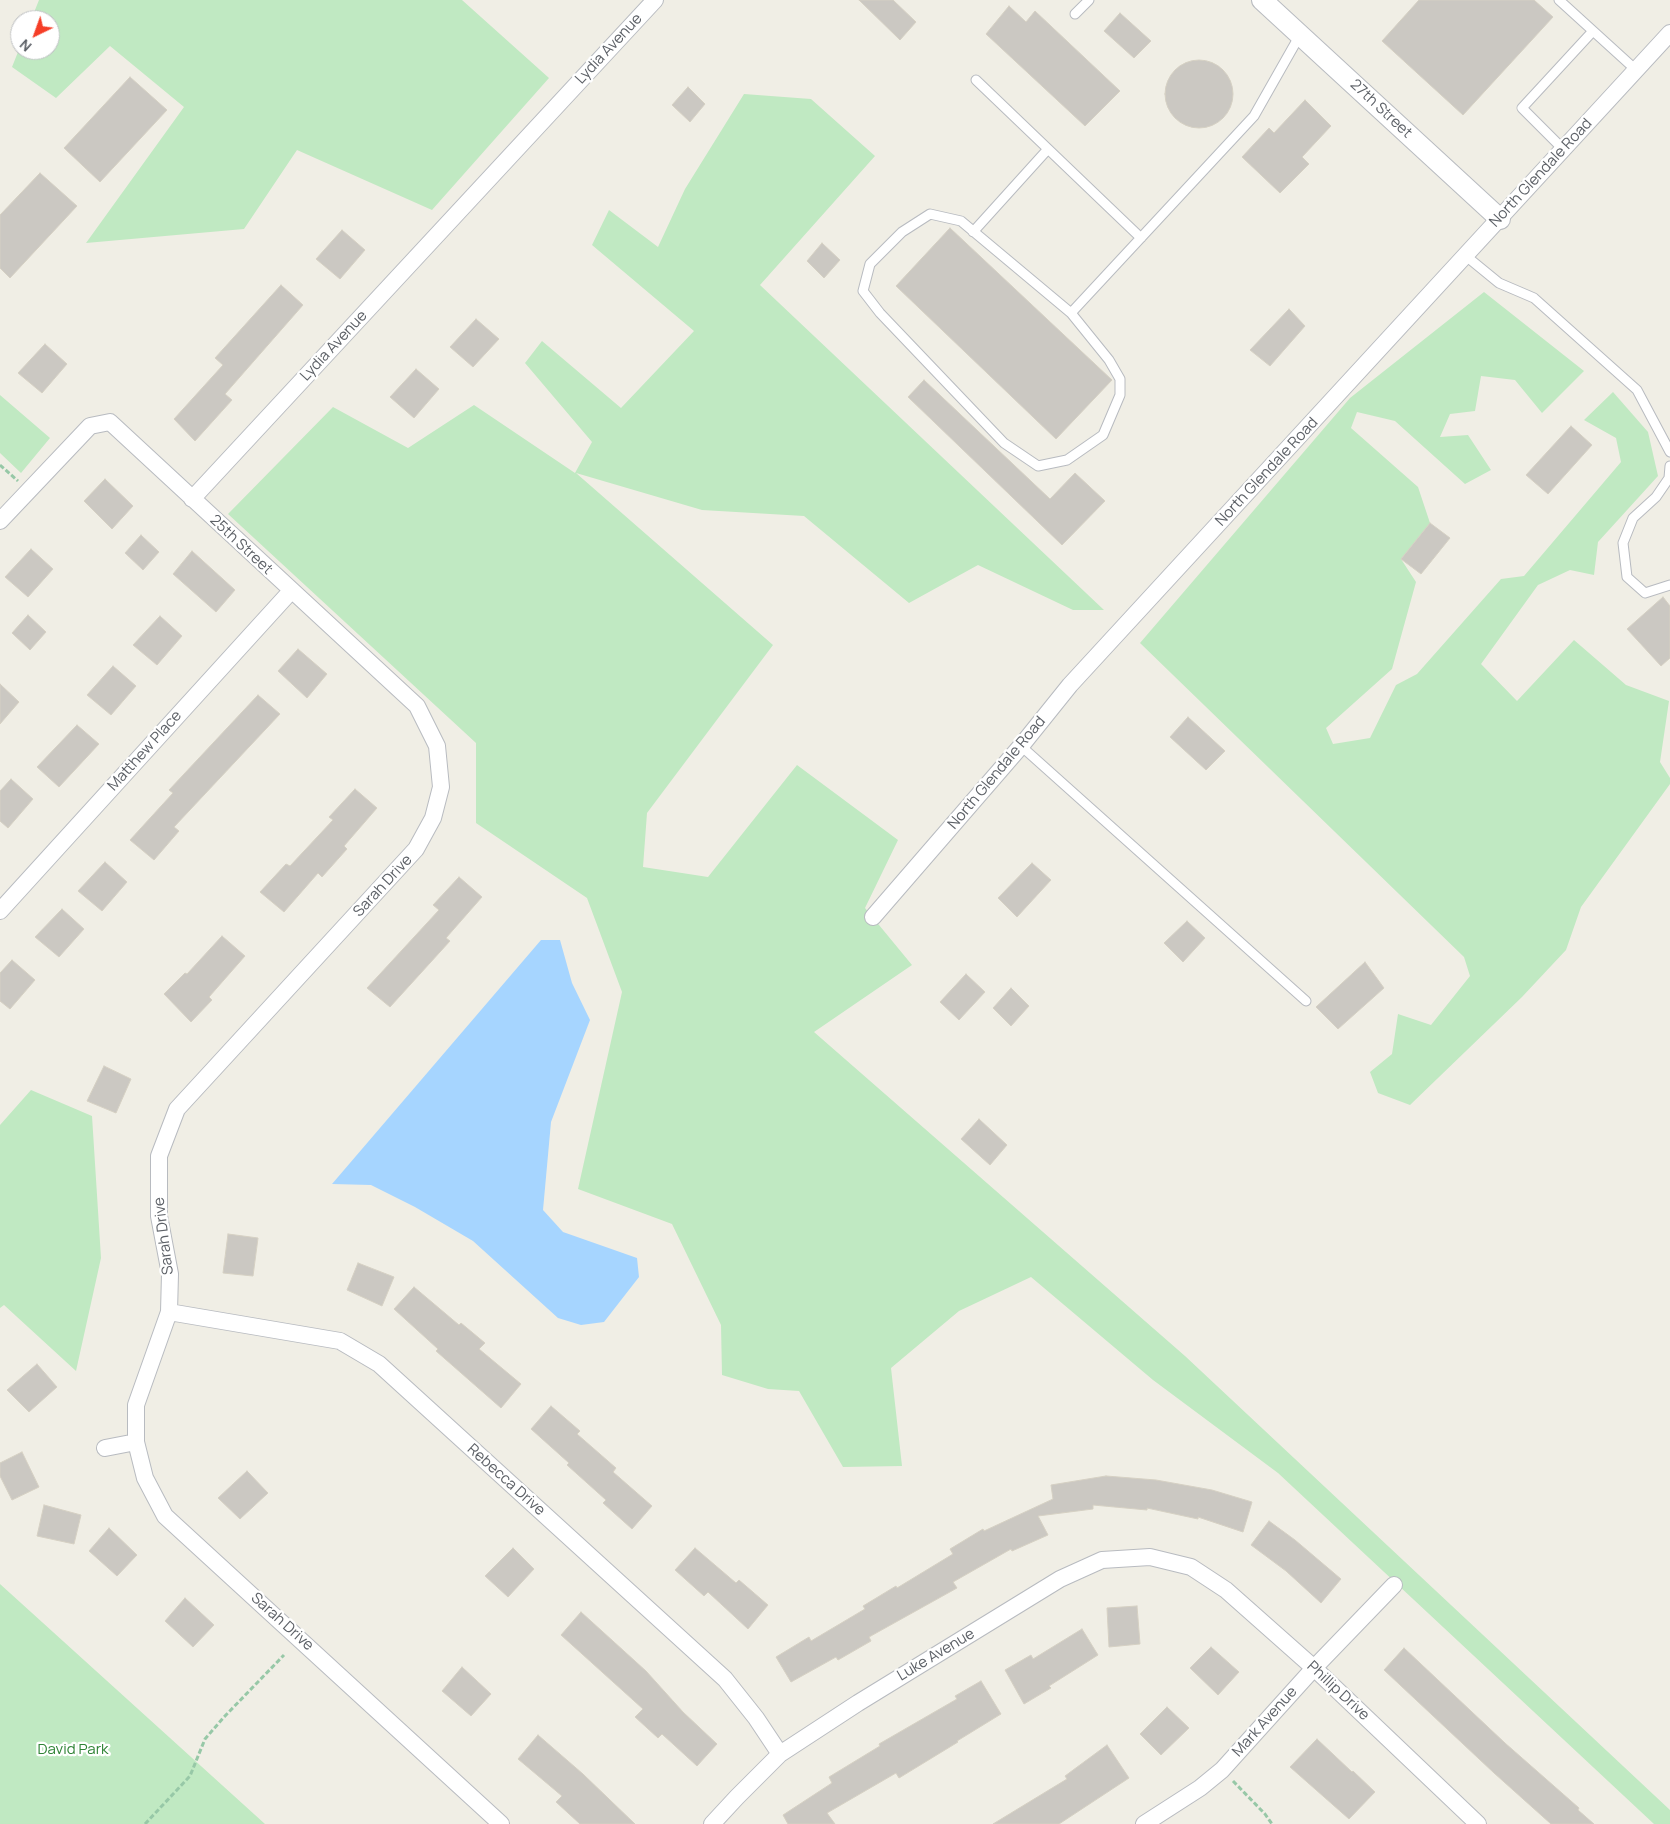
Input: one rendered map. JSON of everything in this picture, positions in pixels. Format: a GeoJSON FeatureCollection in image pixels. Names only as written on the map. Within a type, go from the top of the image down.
{"type":"FeatureCollection","features":[{"type":"Feature","properties":{"kind":"street","name":"Lydia Avenue"},"geometry":{"type":"LineString","coordinates":[[192,499],[655,0]]}},
{"type":"Feature","properties":{"kind":"street","name":"27th Street"},"geometry":{"type":"LineString","coordinates":[[1262,0],[1500,219]]}},
{"type":"Feature","properties":{"kind":"street","name":"North Glendale Road"},"geometry":{"type":"LineString","coordinates":[[873,917],[1021,746],[1077,678],[1670,33]]}},
{"type":"Feature","properties":{"kind":"street"},"geometry":{"type":"LineString","coordinates":[[0,521],[90,426],[110,422],[192,499]]}},
{"type":"Feature","properties":{"kind":"street","name":"25th Street"},"geometry":{"type":"LineString","coordinates":[[192,499],[291,591]]}},
{"type":"Feature","properties":{"kind":"street","name":"Matthew Place"},"geometry":{"type":"LineString","coordinates":[[0,912],[291,591]]}},
{"type":"Feature","properties":{"kind":"street","name":"Sarah Drive"},"geometry":{"type":"LineString","coordinates":[[291,591],[417,706],[436,746],[441,787],[433,818],[416,850],[177,1109],[159,1156],[159,1216],[170,1274],[169,1312],[136,1406],[136,1442],[145,1478],[165,1516],[502,1824]]}},
{"type":"Feature","properties":{"kind":"street","name":"Rebecca Drive"},"geometry":{"type":"LineString","coordinates":[[169,1312],[340,1341],[379,1364],[725,1679],[756,1718],[780,1754]]}},
{"type":"Feature","properties":{"kind":"street"},"geometry":{"type":"LineString","coordinates":[[105,1448],[136,1442]]}},
{"type":"Feature","properties":{"kind":"street","name":"Luke Avenue"},"geometry":{"type":"LineString","coordinates":[[712,1824],[737,1796],[780,1754],[858,1703],[1060,1579],[1102,1560],[1150,1557],[1191,1566]]}},
{"type":"Feature","properties":{"kind":"street","name":"Phillip Drive"},"geometry":{"type":"LineString","coordinates":[[1191,1566],[1226,1590],[1314,1668],[1478,1824]]}},
{"type":"Feature","properties":{"kind":"street","name":"Mark Avenue"},"geometry":{"type":"LineString","coordinates":[[1144,1824],[1200,1788],[1222,1770],[1314,1668],[1394,1584]]}},
{"type":"Feature","properties":{"kind":"lane"},"geometry":{"type":"LineString","coordinates":[[1075,14],[1089,0]]}},
{"type":"Feature","properties":{"kind":"lane"},"geometry":{"type":"LineString","coordinates":[[1559,0],[1636,70]]}},
{"type":"Feature","properties":{"kind":"lane"},"geometry":{"type":"LineString","coordinates":[[1563,149],[1522,108],[1593,31]]}},
{"type":"Feature","properties":{"kind":"lane"},"geometry":{"type":"LineString","coordinates":[[1071,313],[1254,116],[1300,35]]}},
{"type":"Feature","properties":{"kind":"lane"},"geometry":{"type":"LineString","coordinates":[[976,80],[1141,238]]}},
{"type":"Feature","properties":{"kind":"lane"},"geometry":{"type":"LineString","coordinates":[[973,232],[1048,149]]}},
{"type":"Feature","properties":{"kind":"lane"},"geometry":{"type":"LineString","coordinates":[[930,214],[961,221],[1071,313],[1109,360],[1120,379],[1120,395],[1103,435],[1067,460],[1038,466],[1004,443],[880,313],[863,291],[870,264],[902,232],[930,214]]}},
{"type":"Feature","properties":{"kind":"lane"},"geometry":{"type":"LineString","coordinates":[[1466,256],[1499,283],[1534,298],[1637,390],[1670,452]]}},
{"type":"Feature","properties":{"kind":"lane"},"geometry":{"type":"LineString","coordinates":[[1670,466],[1669,478],[1656,497],[1633,518],[1623,543],[1627,578],[1645,593],[1670,585]]}},
{"type":"Feature","properties":{"kind":"lane"},"geometry":{"type":"LineString","coordinates":[[1021,746],[1306,1001]]}},
{"type":"Feature","properties":{"kind":"path"},"geometry":{"type":"LineString","coordinates":[[0,465],[28,490]]}},
{"type":"Feature","properties":{"kind":"path"},"geometry":{"type":"LineString","coordinates":[[145,1824],[190,1776],[205,1739],[284,1655]]}},
{"type":"Feature","properties":{"kind":"path"},"geometry":{"type":"LineString","coordinates":[[1222,1770],[1265,1814],[1272,1824]]}},
{"type":"Feature","properties":{"kind":"green space"},"geometry":{"type":"Polygon","coordinates":[[[39,0],[462,0],[549,78],[432,210],[297,150],[244,229],[86,243],[184,107],[110,46],[56,98],[12,67],[15,60],[60,60],[60,10],[35,10],[39,0]]]}},
{"type":"Feature","properties":{"kind":"green space"},"geometry":{"type":"Polygon","coordinates":[[[744,94],[811,99],[875,156],[760,285],[1104,610],[1073,610],[978,565],[909,603],[804,516],[702,510],[576,473],[773,645],[647,813],[643,867],[708,877],[797,765],[898,840],[865,908],[912,965],[814,1032],[1185,1356],[1670,1810],[1670,1824],[1654,1824],[1278,1473],[1153,1380],[1031,1277],[959,1311],[891,1368],[902,1466],[843,1467],[799,1391],[768,1389],[722,1375],[721,1325],[672,1224],[578,1189],[622,992],[587,898],[476,823],[476,743],[228,514],[333,407],[408,448],[474,405],[575,473],[592,442],[525,363],[542,341],[621,408],[694,331],[592,245],[609,210],[658,247],[685,189],[744,94]]]}},
{"type":"Feature","properties":{"kind":"green space"},"geometry":{"type":"Polygon","coordinates":[[[1484,292],[1584,371],[1542,413],[1515,380],[1481,376],[1475,411],[1450,414],[1440,437],[1468,435],[1491,470],[1465,484],[1395,421],[1357,412],[1351,428],[1418,487],[1430,523],[1401,559],[1416,582],[1392,669],[1326,728],[1333,744],[1370,738],[1396,685],[1417,674],[1501,579],[1524,576],[1621,462],[1616,438],[1584,420],[1613,392],[1648,432],[1658,476],[1598,542],[1594,575],[1570,570],[1538,585],[1481,664],[1517,701],[1574,640],[1626,685],[1669,701],[1660,762],[1670,778],[1670,784],[1581,907],[1566,950],[1522,997],[1410,1105],[1378,1093],[1370,1072],[1392,1054],[1398,1014],[1431,1025],[1470,976],[1464,957],[1140,643],[1350,398],[1484,292]]]}},
{"type":"Feature","properties":{"kind":"green space"},"geometry":{"type":"Polygon","coordinates":[[[0,395],[50,438],[21,473],[0,453],[0,395]]]}},
{"type":"Feature","properties":{"kind":"green space"},"geometry":{"type":"Polygon","coordinates":[[[31,1090],[92,1116],[101,1258],[76,1371],[4,1305],[0,1308],[0,1125],[31,1090]]]}},
{"type":"Feature","properties":{"kind":"green space","name":"David Park"},"geometry":{"type":"Polygon","coordinates":[[[0,1584],[265,1824],[0,1824],[0,1584]]]}},
{"type":"Feature","properties":{"kind":"water"},"geometry":{"type":"Polygon","coordinates":[[[541,940],[560,940],[572,983],[590,1020],[551,1122],[543,1210],[563,1232],[637,1258],[639,1277],[604,1322],[581,1325],[558,1318],[473,1241],[415,1207],[371,1185],[332,1184],[541,940]]]}},
{"type":"Feature","properties":{"kind":"building"},"geometry":{"type":"Polygon","coordinates":[[[859,0],[893,0],[916,22],[900,40],[859,0]]]}},
{"type":"Feature","properties":{"kind":"building"},"geometry":{"type":"Polygon","coordinates":[[[1419,0],[1534,0],[1553,17],[1463,115],[1382,41],[1419,0]]]}},
{"type":"Feature","properties":{"kind":"building"},"geometry":{"type":"Polygon","coordinates":[[[1009,6],[1026,22],[1035,11],[1120,91],[1085,126],[986,34],[1009,6]]]}},
{"type":"Feature","properties":{"kind":"building"},"geometry":{"type":"Polygon","coordinates":[[[1120,13],[1151,41],[1134,58],[1104,31],[1120,13]]]}},
{"type":"Feature","properties":{"kind":"building"},"geometry":{"type":"Polygon","coordinates":[[[1199,60],[1212,63],[1223,70],[1230,81],[1233,94],[1230,107],[1223,118],[1212,125],[1199,128],[1186,125],[1175,118],[1168,107],[1165,94],[1168,81],[1175,70],[1186,63],[1199,60]]]}},
{"type":"Feature","properties":{"kind":"building"},"geometry":{"type":"Polygon","coordinates":[[[130,77],[167,110],[100,182],[64,148],[130,77]]]}},
{"type":"Feature","properties":{"kind":"building"},"geometry":{"type":"Polygon","coordinates":[[[688,87],[705,104],[690,122],[672,105],[688,87]]]}},
{"type":"Feature","properties":{"kind":"building"},"geometry":{"type":"Polygon","coordinates":[[[1305,100],[1331,126],[1302,157],[1309,164],[1280,193],[1242,157],[1269,128],[1274,133],[1305,100]]]}},
{"type":"Feature","properties":{"kind":"building"},"geometry":{"type":"Polygon","coordinates":[[[40,173],[77,206],[10,278],[0,268],[0,215],[40,173]]]}},
{"type":"Feature","properties":{"kind":"building"},"geometry":{"type":"Polygon","coordinates":[[[950,228],[1112,380],[1056,439],[896,286],[950,228]]]}},
{"type":"Feature","properties":{"kind":"building"},"geometry":{"type":"Polygon","coordinates":[[[342,230],[365,250],[340,279],[316,259],[342,230]]]}},
{"type":"Feature","properties":{"kind":"building"},"geometry":{"type":"Polygon","coordinates":[[[822,243],[840,260],[824,278],[807,261],[822,243]]]}},
{"type":"Feature","properties":{"kind":"building"},"geometry":{"type":"Polygon","coordinates":[[[281,285],[303,305],[225,394],[232,400],[195,441],[174,419],[223,365],[215,358],[281,285]]]}},
{"type":"Feature","properties":{"kind":"building"},"geometry":{"type":"Polygon","coordinates":[[[1289,309],[1305,326],[1270,366],[1250,350],[1289,309]]]}},
{"type":"Feature","properties":{"kind":"building"},"geometry":{"type":"Polygon","coordinates":[[[476,319],[499,339],[473,367],[450,347],[476,319]]]}},
{"type":"Feature","properties":{"kind":"building"},"geometry":{"type":"Polygon","coordinates":[[[45,344],[67,364],[42,393],[18,373],[45,344]]]}},
{"type":"Feature","properties":{"kind":"building"},"geometry":{"type":"Polygon","coordinates":[[[416,369],[439,389],[414,418],[390,397],[416,369]]]}},
{"type":"Feature","properties":{"kind":"building"},"geometry":{"type":"Polygon","coordinates":[[[924,380],[1050,499],[1075,473],[1105,501],[1062,545],[908,397],[924,380]]]}},
{"type":"Feature","properties":{"kind":"building"},"geometry":{"type":"Polygon","coordinates":[[[1571,426],[1592,445],[1548,494],[1526,475],[1571,426]]]}},
{"type":"Feature","properties":{"kind":"building"},"geometry":{"type":"Polygon","coordinates":[[[105,479],[133,506],[112,529],[84,501],[105,479]]]}},
{"type":"Feature","properties":{"kind":"building"},"geometry":{"type":"Polygon","coordinates":[[[1430,523],[1450,538],[1421,574],[1401,559],[1430,523]]]}},
{"type":"Feature","properties":{"kind":"building"},"geometry":{"type":"Polygon","coordinates":[[[141,535],[159,552],[143,570],[125,553],[141,535]]]}},
{"type":"Feature","properties":{"kind":"building"},"geometry":{"type":"Polygon","coordinates":[[[31,549],[53,569],[28,597],[5,577],[31,549]]]}},
{"type":"Feature","properties":{"kind":"building"},"geometry":{"type":"Polygon","coordinates":[[[192,551],[235,590],[216,612],[173,574],[192,551]]]}},
{"type":"Feature","properties":{"kind":"building"},"geometry":{"type":"Polygon","coordinates":[[[1663,597],[1670,606],[1670,658],[1661,666],[1627,629],[1663,597]]]}},
{"type":"Feature","properties":{"kind":"building"},"geometry":{"type":"Polygon","coordinates":[[[28,615],[46,632],[30,650],[12,633],[28,615]]]}},
{"type":"Feature","properties":{"kind":"building"},"geometry":{"type":"Polygon","coordinates":[[[160,616],[182,636],[157,665],[133,645],[160,616]]]}},
{"type":"Feature","properties":{"kind":"building"},"geometry":{"type":"Polygon","coordinates":[[[298,649],[327,674],[307,698],[278,671],[298,649]]]}},
{"type":"Feature","properties":{"kind":"building"},"geometry":{"type":"Polygon","coordinates":[[[113,666],[136,686],[111,715],[87,695],[113,666]]]}},
{"type":"Feature","properties":{"kind":"building"},"geometry":{"type":"Polygon","coordinates":[[[0,684],[19,702],[0,724],[0,684]]]}},
{"type":"Feature","properties":{"kind":"building"},"geometry":{"type":"Polygon","coordinates":[[[258,695],[280,714],[174,827],[179,831],[154,860],[130,840],[173,793],[169,790],[258,695]]]}},
{"type":"Feature","properties":{"kind":"building"},"geometry":{"type":"Polygon","coordinates":[[[1188,717],[1225,751],[1206,770],[1170,737],[1188,717]]]}},
{"type":"Feature","properties":{"kind":"building"},"geometry":{"type":"Polygon","coordinates":[[[77,725],[99,744],[59,787],[37,767],[77,725]]]}},
{"type":"Feature","properties":{"kind":"building"},"geometry":{"type":"Polygon","coordinates":[[[11,779],[33,799],[8,828],[0,821],[0,791],[11,779]]]}},
{"type":"Feature","properties":{"kind":"building"},"geometry":{"type":"Polygon","coordinates":[[[355,789],[377,808],[344,846],[347,849],[322,877],[318,873],[284,912],[260,892],[286,864],[290,866],[333,820],[329,817],[355,789]]]}},
{"type":"Feature","properties":{"kind":"building"},"geometry":{"type":"Polygon","coordinates":[[[105,862],[127,882],[102,911],[78,891],[105,862]]]}},
{"type":"Feature","properties":{"kind":"building"},"geometry":{"type":"Polygon","coordinates":[[[1032,863],[1051,880],[1017,917],[998,898],[1032,863]]]}},
{"type":"Feature","properties":{"kind":"building"},"geometry":{"type":"Polygon","coordinates":[[[459,877],[482,897],[446,938],[450,941],[390,1007],[367,988],[439,910],[433,905],[459,877]]]}},
{"type":"Feature","properties":{"kind":"building"},"geometry":{"type":"Polygon","coordinates":[[[62,909],[84,929],[59,957],[35,937],[62,909]]]}},
{"type":"Feature","properties":{"kind":"building"},"geometry":{"type":"Polygon","coordinates":[[[1187,921],[1205,938],[1183,962],[1164,943],[1187,921]]]}},
{"type":"Feature","properties":{"kind":"building"},"geometry":{"type":"Polygon","coordinates":[[[222,936],[245,956],[209,997],[212,1000],[191,1022],[164,994],[185,973],[187,974],[222,936]]]}},
{"type":"Feature","properties":{"kind":"building"},"geometry":{"type":"Polygon","coordinates":[[[12,960],[35,980],[10,1009],[0,1001],[0,973],[12,960]]]}},
{"type":"Feature","properties":{"kind":"building"},"geometry":{"type":"Polygon","coordinates":[[[1365,962],[1384,988],[1338,1029],[1316,1007],[1365,962]]]}},
{"type":"Feature","properties":{"kind":"building"},"geometry":{"type":"Polygon","coordinates":[[[966,974],[985,992],[959,1020],[940,1002],[966,974]]]}},
{"type":"Feature","properties":{"kind":"building"},"geometry":{"type":"Polygon","coordinates":[[[1011,988],[1029,1006],[1011,1026],[993,1008],[1011,988]]]}},
{"type":"Feature","properties":{"kind":"building"},"geometry":{"type":"Polygon","coordinates":[[[104,1066],[131,1079],[116,1113],[87,1101],[104,1066]]]}},
{"type":"Feature","properties":{"kind":"building"},"geometry":{"type":"Polygon","coordinates":[[[979,1119],[1007,1145],[990,1165],[961,1139],[979,1119]]]}},
{"type":"Feature","properties":{"kind":"building"},"geometry":{"type":"Polygon","coordinates":[[[228,1234],[258,1238],[253,1276],[223,1273],[228,1234]]]}},
{"type":"Feature","properties":{"kind":"building"},"geometry":{"type":"Polygon","coordinates":[[[358,1263],[394,1277],[382,1306],[347,1290],[358,1263]]]}},
{"type":"Feature","properties":{"kind":"building"},"geometry":{"type":"Polygon","coordinates":[[[414,1287],[459,1325],[461,1323],[485,1343],[479,1349],[521,1384],[501,1408],[436,1351],[438,1349],[394,1309],[414,1287]]]}},
{"type":"Feature","properties":{"kind":"building"},"geometry":{"type":"Polygon","coordinates":[[[37,1364],[57,1387],[29,1412],[7,1390],[37,1364]]]}},
{"type":"Feature","properties":{"kind":"building"},"geometry":{"type":"Polygon","coordinates":[[[551,1406],[580,1431],[577,1434],[616,1468],[613,1472],[652,1506],[632,1529],[603,1503],[606,1500],[567,1465],[569,1463],[531,1429],[551,1406]]]}},
{"type":"Feature","properties":{"kind":"building"},"geometry":{"type":"Polygon","coordinates":[[[22,1452],[39,1487],[12,1500],[0,1476],[0,1463],[22,1452]]]}},
{"type":"Feature","properties":{"kind":"building"},"geometry":{"type":"Polygon","coordinates":[[[247,1471],[268,1493],[240,1519],[218,1498],[247,1471]]]}},
{"type":"Feature","properties":{"kind":"building"},"geometry":{"type":"Polygon","coordinates":[[[1106,1476],[1156,1480],[1212,1490],[1252,1502],[1243,1532],[1198,1517],[1198,1519],[1147,1508],[1147,1510],[1093,1505],[1093,1509],[1038,1516],[1048,1535],[1012,1551],[1011,1549],[953,1582],[957,1588],[869,1637],[871,1641],[838,1660],[836,1657],[791,1682],[776,1657],[809,1637],[811,1641],[865,1609],[863,1606],[953,1554],[950,1549],[983,1529],[984,1531],[1053,1499],[1051,1485],[1106,1476]]]}},
{"type":"Feature","properties":{"kind":"building"},"geometry":{"type":"Polygon","coordinates":[[[44,1505],[81,1515],[74,1544],[37,1536],[44,1505]]]}},
{"type":"Feature","properties":{"kind":"building"},"geometry":{"type":"Polygon","coordinates":[[[1269,1521],[1295,1540],[1341,1579],[1321,1603],[1286,1571],[1251,1545],[1269,1521]]]}},
{"type":"Feature","properties":{"kind":"building"},"geometry":{"type":"Polygon","coordinates":[[[109,1528],[137,1555],[117,1576],[89,1551],[109,1528]]]}},
{"type":"Feature","properties":{"kind":"building"},"geometry":{"type":"Polygon","coordinates":[[[513,1548],[534,1569],[508,1597],[485,1576],[513,1548]]]}},
{"type":"Feature","properties":{"kind":"building"},"geometry":{"type":"Polygon","coordinates":[[[695,1548],[736,1583],[739,1580],[768,1605],[748,1629],[708,1592],[704,1596],[675,1570],[695,1548]]]}},
{"type":"Feature","properties":{"kind":"building"},"geometry":{"type":"Polygon","coordinates":[[[185,1598],[214,1625],[193,1647],[165,1621],[185,1598]]]}},
{"type":"Feature","properties":{"kind":"building"},"geometry":{"type":"Polygon","coordinates":[[[1137,1606],[1140,1644],[1109,1647],[1107,1608],[1137,1606]]]}},
{"type":"Feature","properties":{"kind":"building"},"geometry":{"type":"Polygon","coordinates":[[[581,1612],[646,1671],[683,1712],[717,1744],[697,1766],[662,1734],[658,1738],[635,1717],[643,1709],[561,1635],[581,1612]]]}},
{"type":"Feature","properties":{"kind":"building"},"geometry":{"type":"Polygon","coordinates":[[[1082,1629],[1098,1655],[1049,1686],[1051,1688],[1024,1704],[1005,1670],[1031,1655],[1033,1659],[1082,1629]]]}},
{"type":"Feature","properties":{"kind":"building"},"geometry":{"type":"Polygon","coordinates":[[[1211,1647],[1239,1672],[1218,1695],[1190,1668],[1211,1647]]]}},
{"type":"Feature","properties":{"kind":"building"},"geometry":{"type":"Polygon","coordinates":[[[1404,1648],[1505,1743],[1579,1808],[1578,1810],[1594,1824],[1551,1824],[1494,1773],[1384,1670],[1404,1648]]]}},
{"type":"Feature","properties":{"kind":"building"},"geometry":{"type":"Polygon","coordinates":[[[462,1667],[491,1694],[471,1716],[442,1691],[462,1667]]]}},
{"type":"Feature","properties":{"kind":"building"},"geometry":{"type":"Polygon","coordinates":[[[981,1681],[1001,1714],[899,1778],[896,1773],[827,1813],[835,1824],[788,1824],[783,1815],[832,1783],[829,1777],[880,1746],[879,1744],[957,1699],[955,1696],[981,1681]]]}},
{"type":"Feature","properties":{"kind":"building"},"geometry":{"type":"Polygon","coordinates":[[[1167,1707],[1189,1728],[1161,1755],[1140,1734],[1167,1707]]]}},
{"type":"Feature","properties":{"kind":"building"},"geometry":{"type":"Polygon","coordinates":[[[538,1735],[583,1774],[635,1824],[580,1824],[556,1802],[562,1796],[518,1759],[538,1735]]]}},
{"type":"Feature","properties":{"kind":"building"},"geometry":{"type":"Polygon","coordinates":[[[1317,1739],[1375,1792],[1349,1819],[1290,1767],[1317,1739]]]}},
{"type":"Feature","properties":{"kind":"building"},"geometry":{"type":"Polygon","coordinates":[[[1107,1745],[1129,1778],[1059,1824],[993,1824],[1067,1779],[1065,1776],[1107,1745]]]}}]}
